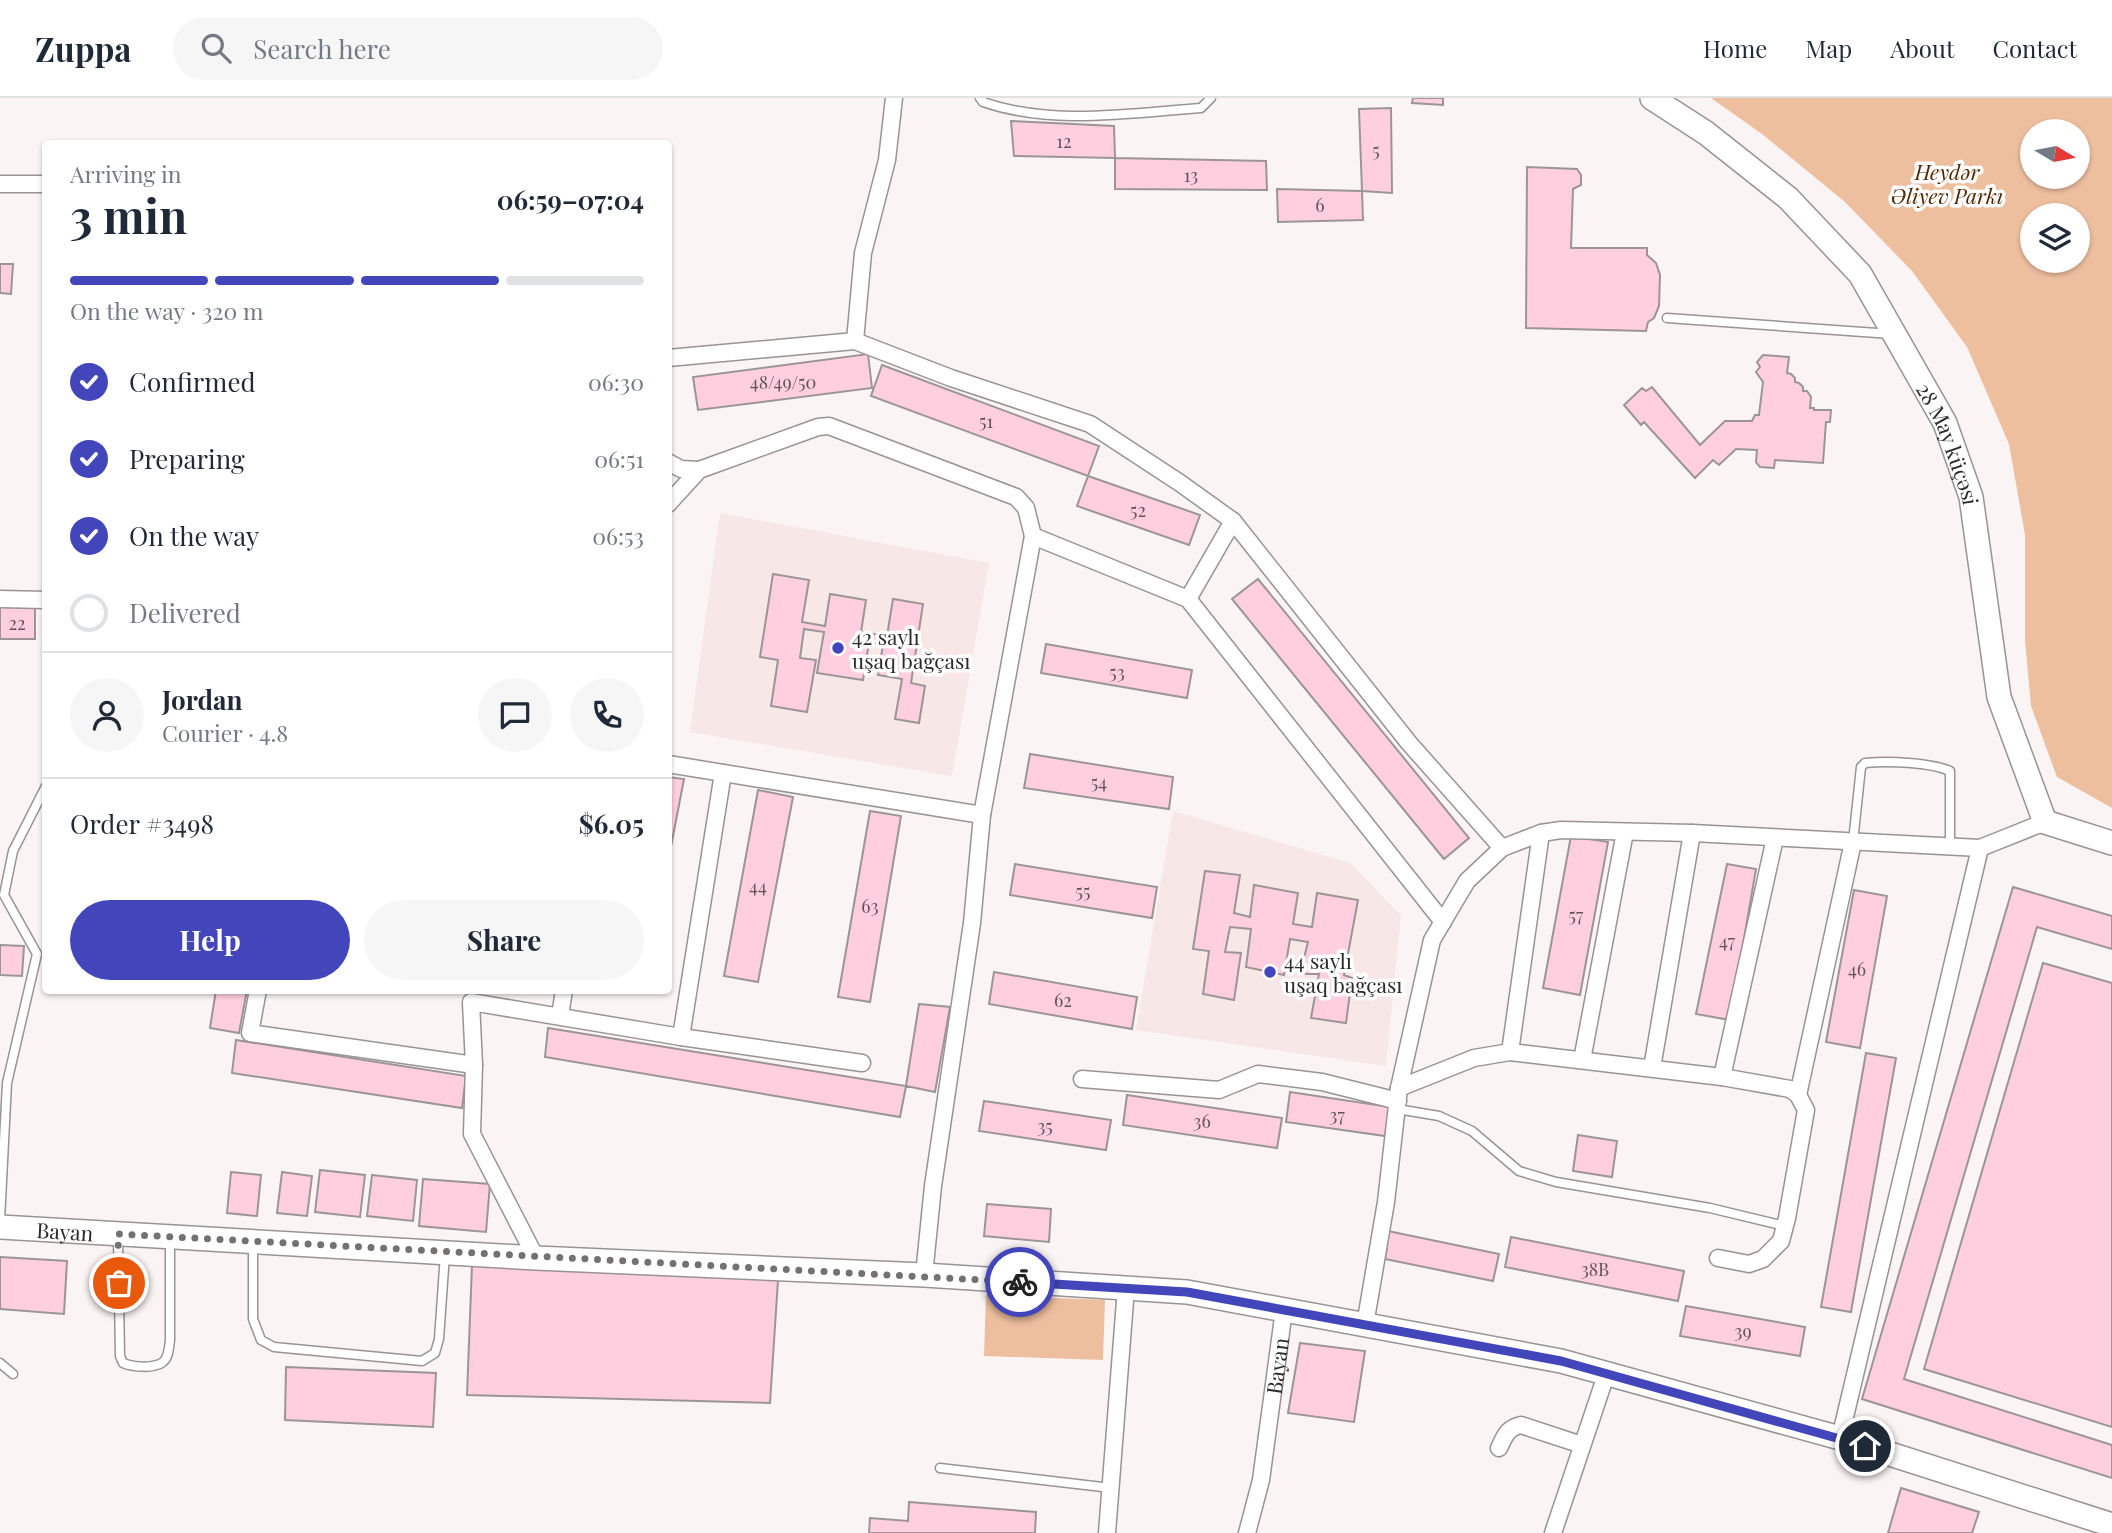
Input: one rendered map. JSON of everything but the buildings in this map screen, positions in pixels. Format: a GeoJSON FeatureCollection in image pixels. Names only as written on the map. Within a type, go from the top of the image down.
{"type":"FeatureCollection","features":[{"type":"Feature","properties":{"kind":"street"},"geometry":{"type":"LineString","coordinates":[[855,341],[863,253],[887,160],[894,98]]}},
{"type":"Feature","properties":{"kind":"street","name":"28 May küçəsi"},"geometry":{"type":"LineString","coordinates":[[1652,98],[1706,133],[1788,198],[1860,274],[1945,423],[1971,497],[1999,697],[2045,822]]}},
{"type":"Feature","properties":{"kind":"street"},"geometry":{"type":"LineString","coordinates":[[0,184],[42,184]]}},
{"type":"Feature","properties":{"kind":"street"},"geometry":{"type":"LineString","coordinates":[[672,358],[855,341],[951,378],[1090,425],[1233,521],[1409,743],[1502,848]]}},
{"type":"Feature","properties":{"kind":"street"},"geometry":{"type":"LineString","coordinates":[[672,464],[681,469],[699,470],[818,427],[829,426],[1016,497],[1026,508],[1033,536],[982,815],[972,923],[933,1186],[924,1275]]}},
{"type":"Feature","properties":{"kind":"street"},"geometry":{"type":"LineString","coordinates":[[672,500],[699,470]]}},
{"type":"Feature","properties":{"kind":"street"},"geometry":{"type":"LineString","coordinates":[[1188,599],[1233,521]]}},
{"type":"Feature","properties":{"kind":"street"},"geometry":{"type":"LineString","coordinates":[[1033,536],[1188,599],[1443,922]]}},
{"type":"Feature","properties":{"kind":"street"},"geometry":{"type":"LineString","coordinates":[[0,599],[42,600]]}},
{"type":"Feature","properties":{"kind":"street"},"geometry":{"type":"LineString","coordinates":[[672,765],[982,815]]}},
{"type":"Feature","properties":{"kind":"street"},"geometry":{"type":"LineString","coordinates":[[681,1037],[723,773]]}},
{"type":"Feature","properties":{"kind":"street"},"geometry":{"type":"LineString","coordinates":[[1365,1325],[1386,1202],[1398,1099],[1432,940],[1467,881],[1502,848],[1541,833],[1561,830],[1692,833],[1980,848],[2045,822],[2112,843]]}},
{"type":"Feature","properties":{"kind":"street"},"geometry":{"type":"LineString","coordinates":[[1582,1060],[1625,832]]}},
{"type":"Feature","properties":{"kind":"street"},"geometry":{"type":"LineString","coordinates":[[1510,1052],[1541,833]]}},
{"type":"Feature","properties":{"kind":"street"},"geometry":{"type":"LineString","coordinates":[[1652,1068],[1692,833]]}},
{"type":"Feature","properties":{"kind":"street"},"geometry":{"type":"LineString","coordinates":[[1722,1077],[1775,838]]}},
{"type":"Feature","properties":{"kind":"street"},"geometry":{"type":"LineString","coordinates":[[1798,1095],[1853,842]]}},
{"type":"Feature","properties":{"kind":"street"},"geometry":{"type":"LineString","coordinates":[[1840,1438],[1980,848]]}},
{"type":"Feature","properties":{"kind":"street"},"geometry":{"type":"LineString","coordinates":[[257,994],[250,1033],[474,1065]]}},
{"type":"Feature","properties":{"kind":"street"},"geometry":{"type":"LineString","coordinates":[[560,1016],[563,994]]}},
{"type":"Feature","properties":{"kind":"street"},"geometry":{"type":"LineString","coordinates":[[536,1258],[472,1134],[474,1065],[470,996],[560,1016],[681,1037],[862,1063]]}},
{"type":"Feature","properties":{"kind":"street"},"geometry":{"type":"LineString","coordinates":[[1082,1079],[1219,1090],[1258,1074],[1322,1082],[1398,1099],[1474,1058],[1510,1052],[1722,1077],[1790,1089],[1798,1095],[1806,1110],[1781,1241],[1763,1259],[1749,1264],[1718,1258]]}},
{"type":"Feature","properties":{"kind":"street","name":"Bayan"},"geometry":{"type":"LineString","coordinates":[[0,1227],[1126,1288],[1187,1292],[1284,1310],[1261,1479],[1247,1533]]}},
{"type":"Feature","properties":{"kind":"street"},"geometry":{"type":"LineString","coordinates":[[1107,1533],[1126,1288]]}},
{"type":"Feature","properties":{"kind":"street"},"geometry":{"type":"LineString","coordinates":[[1284,1310],[1561,1361],[1840,1438],[2112,1525]]}},
{"type":"Feature","properties":{"kind":"street"},"geometry":{"type":"LineString","coordinates":[[1553,1533],[1606,1375]]}},
{"type":"Feature","properties":{"kind":"street"},"geometry":{"type":"LineString","coordinates":[[1499,1448],[1506,1432],[1521,1424],[1582,1445]]}},
{"type":"Feature","properties":{"kind":"lane"},"geometry":{"type":"LineString","coordinates":[[980,98],[983,102],[1025,114],[1101,114],[1202,108],[1211,98]]}},
{"type":"Feature","properties":{"kind":"lane"},"geometry":{"type":"LineString","coordinates":[[1667,318],[1894,334]]}},
{"type":"Feature","properties":{"kind":"lane"},"geometry":{"type":"LineString","coordinates":[[1853,842],[1861,767],[1865,763],[1884,763],[1950,771],[1951,846]]}},
{"type":"Feature","properties":{"kind":"lane"},"geometry":{"type":"LineString","coordinates":[[0,1220],[7,1083],[37,954],[4,895],[13,851],[42,794]]}},
{"type":"Feature","properties":{"kind":"lane"},"geometry":{"type":"LineString","coordinates":[[1398,1099],[1472,1131],[1519,1171],[1544,1178],[1710,1208],[1785,1226]]}},
{"type":"Feature","properties":{"kind":"lane"},"geometry":{"type":"LineString","coordinates":[[118,1234],[120,1356],[123,1363],[130,1366],[156,1365],[163,1362],[167,1356],[170,1340],[169,1237]]}},
{"type":"Feature","properties":{"kind":"lane"},"geometry":{"type":"LineString","coordinates":[[253,1241],[253,1319],[261,1340],[274,1347],[422,1361],[435,1353],[439,1339],[445,1252]]}},
{"type":"Feature","properties":{"kind":"lane"},"geometry":{"type":"LineString","coordinates":[[0,1363],[13,1374]]}},
{"type":"Feature","properties":{"kind":"lane"},"geometry":{"type":"LineString","coordinates":[[940,1468],[1111,1488]]}},
{"type":"Feature","properties":{"kind":"shaded area","name":"42 saylı uşaq bağçası"},"geometry":{"type":"Polygon","coordinates":[[[720,513],[989,563],[952,776],[690,732],[720,513]]]}},
{"type":"Feature","properties":{"kind":"shaded area","name":"44 saylı uşaq bağçası"},"geometry":{"type":"Polygon","coordinates":[[[1173,811],[1350,863],[1401,915],[1386,1066],[1136,1030],[1173,811]]]}},
{"type":"Feature","properties":{"kind":"green space","name":"Heydər Əliyev Parkı"},"geometry":{"type":"Polygon","coordinates":[[[1711,98],[2112,98],[2112,808],[2057,777],[2031,706],[2025,640],[2025,535],[2009,444],[1967,347],[1912,271],[1845,202],[1762,134],[1711,98]]]}},
{"type":"Feature","properties":{"kind":"green space"},"geometry":{"type":"Polygon","coordinates":[[[986,1295],[1105,1300],[1103,1360],[984,1356],[986,1295]]]}},
{"type":"Feature","properties":{"kind":"way so far"},"geometry":{"type":"LineString","coordinates":[[119,1283],[118,1234],[1020,1282]]}},
{"type":"Feature","properties":{"kind":"place","name":"42 saylı uşaq bağçası"},"geometry":{"type":"Point","coordinates":[838,648]}},
{"type":"Feature","properties":{"kind":"place","name":"44 saylı uşaq bağçası"},"geometry":{"type":"Point","coordinates":[1270,972]}},
{"type":"Feature","properties":{"kind":"route"},"geometry":{"type":"LineString","coordinates":[[1020,1282],[1187,1292],[1561,1361],[1865,1446]]}}]}
